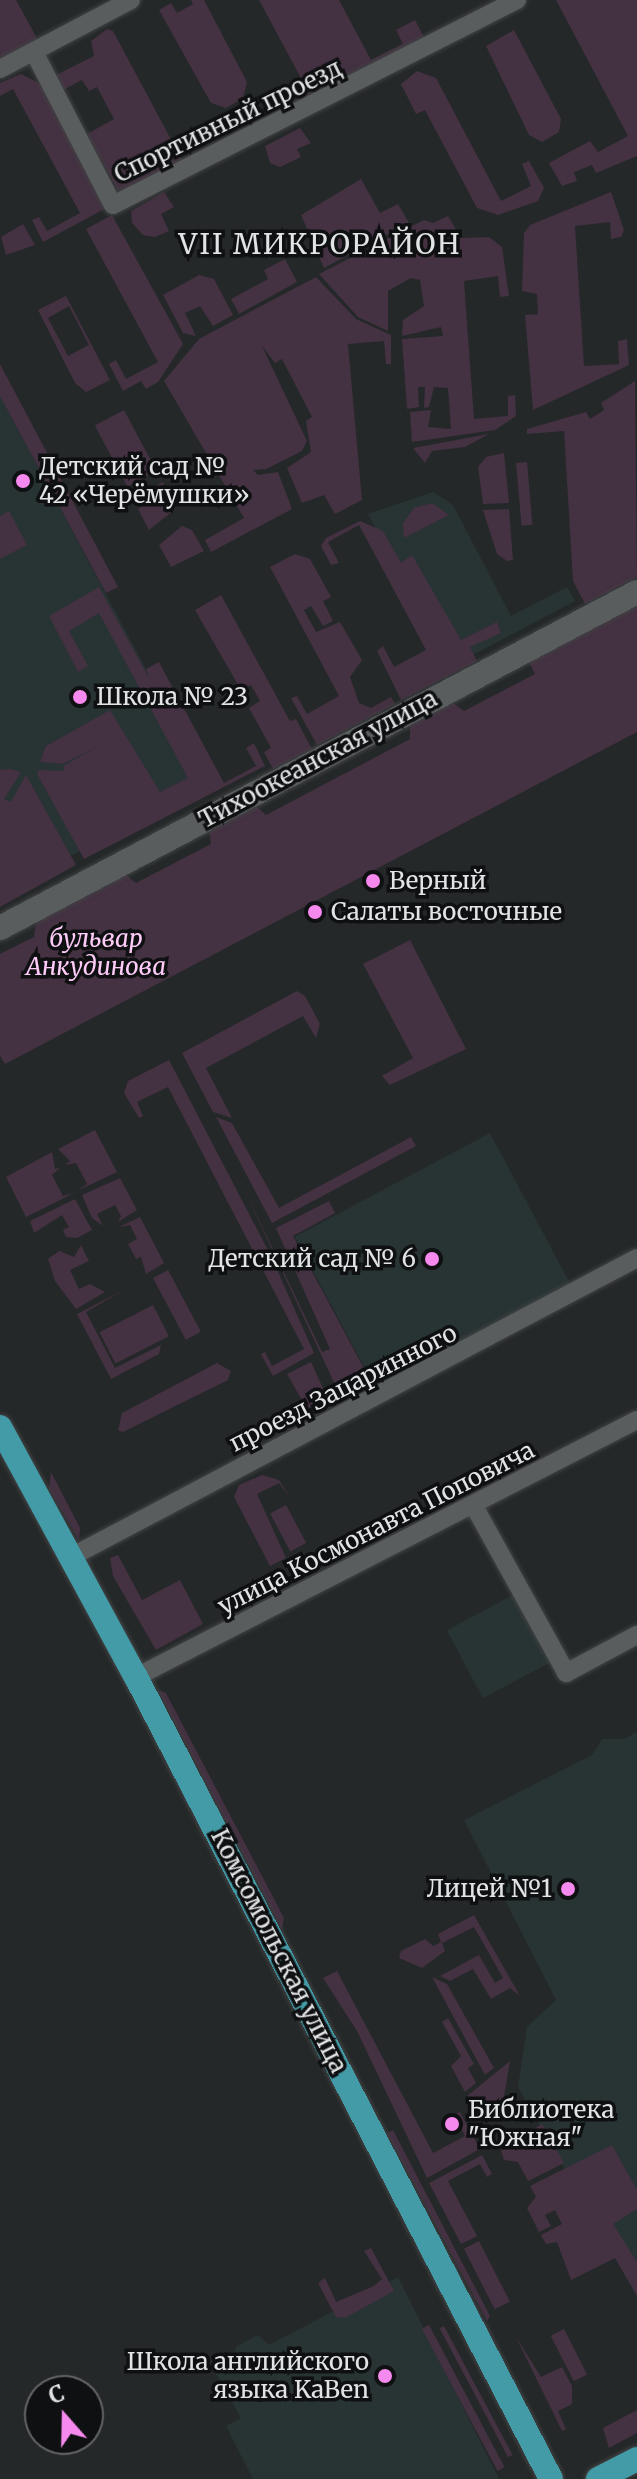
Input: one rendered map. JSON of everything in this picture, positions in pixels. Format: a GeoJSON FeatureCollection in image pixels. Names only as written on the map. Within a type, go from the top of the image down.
{"type":"FeatureCollection","features":[{"type":"Feature","properties":{"kind":"main road","name":"Комсомольская улица"},"geometry":{"type":"LineString","coordinates":[[0,1427],[136,1677],[551,2479]]}},
{"type":"Feature","properties":{"kind":"main road"},"geometry":{"type":"LineString","coordinates":[[598,2479],[637,2459]]}},
{"type":"Feature","properties":{"kind":"street"},"geometry":{"type":"LineString","coordinates":[[0,69],[131,0]]}},
{"type":"Feature","properties":{"kind":"street","name":"Спортивный проезд"},"geometry":{"type":"LineString","coordinates":[[34,52],[113,205],[517,0]]}},
{"type":"Feature","properties":{"kind":"street","name":"Тихоокеанская улица"},"geometry":{"type":"LineString","coordinates":[[0,928],[637,592]]}},
{"type":"Feature","properties":{"kind":"street","name":"проезд Зацаринного"},"geometry":{"type":"LineString","coordinates":[[69,1558],[637,1258]]}},
{"type":"Feature","properties":{"kind":"street","name":"улица Космонавта Поповича"},"geometry":{"type":"LineString","coordinates":[[136,1677],[637,1420]]}},
{"type":"Feature","properties":{"kind":"street"},"geometry":{"type":"LineString","coordinates":[[474,1506],[566,1673],[637,1635]]}},
{"type":"Feature","properties":{"kind":"shaded area","name":"Школа № 23"},"geometry":{"type":"Polygon","coordinates":[[[0,395],[207,784],[0,893],[0,395]]]}},
{"type":"Feature","properties":{"kind":"shaded area"},"geometry":{"type":"Polygon","coordinates":[[[433,492],[453,505],[511,616],[567,587],[575,601],[450,667],[368,514],[433,492]]]}},
{"type":"Feature","properties":{"kind":"shaded area","name":"Детский сад № 6"},"geometry":{"type":"Polygon","coordinates":[[[490,1133],[570,1283],[375,1387],[295,1237],[490,1133]]]}},
{"type":"Feature","properties":{"kind":"shaded area"},"geometry":{"type":"Polygon","coordinates":[[[513,1595],[549,1663],[483,1698],[447,1630],[513,1595]]]}},
{"type":"Feature","properties":{"kind":"shaded area"},"geometry":{"type":"Polygon","coordinates":[[[637,1732],[637,2296],[518,2087],[527,2027],[556,2000],[464,1820],[592,1755],[602,1739],[624,1739],[637,1732]]]}},
{"type":"Feature","properties":{"kind":"shaded area"},"geometry":{"type":"Polygon","coordinates":[[[398,2277],[499,2479],[253,2479],[226,2426],[241,2418],[214,2370],[232,2360],[237,2346],[258,2335],[269,2345],[398,2277]]]}},
{"type":"Feature","properties":{"kind":"green space"},"geometry":{"type":"Polygon","coordinates":[[[0,0],[16,0],[39,42],[0,63],[0,0]]]}},
{"type":"Feature","properties":{"kind":"green space"},"geometry":{"type":"Polygon","coordinates":[[[191,0],[204,0],[247,82],[243,98],[226,108],[211,103],[159,10],[171,3],[177,13],[193,4],[191,0]]]}},
{"type":"Feature","properties":{"kind":"green space"},"geometry":{"type":"Polygon","coordinates":[[[259,0],[339,0],[371,60],[403,44],[396,30],[415,20],[426,41],[256,131],[251,123],[309,93],[259,0]]]}},
{"type":"Feature","properties":{"kind":"green space"},"geometry":{"type":"Polygon","coordinates":[[[556,0],[637,0],[637,156],[596,173],[592,165],[574,172],[577,181],[562,186],[549,163],[590,141],[598,152],[628,136],[556,0]]]}},
{"type":"Feature","properties":{"kind":"green space"},"geometry":{"type":"Polygon","coordinates":[[[107,29],[113,31],[182,160],[233,134],[236,141],[122,192],[117,189],[87,134],[114,119],[97,87],[89,91],[82,80],[63,90],[56,75],[94,56],[91,41],[107,29]]]}},
{"type":"Feature","properties":{"kind":"green space"},"geometry":{"type":"Polygon","coordinates":[[[514,30],[561,119],[559,132],[542,142],[529,135],[486,46],[514,30]]]}},
{"type":"Feature","properties":{"kind":"green space"},"geometry":{"type":"Polygon","coordinates":[[[417,71],[436,78],[501,201],[531,186],[522,164],[529,161],[544,188],[538,201],[498,215],[477,208],[425,110],[416,114],[401,84],[417,71]]]}},
{"type":"Feature","properties":{"kind":"green space"},"geometry":{"type":"Polygon","coordinates":[[[21,74],[41,84],[108,207],[43,242],[32,220],[39,217],[47,231],[80,213],[13,89],[0,96],[0,83],[21,74]]]}},
{"type":"Feature","properties":{"kind":"green space"},"geometry":{"type":"Polygon","coordinates":[[[300,128],[311,143],[297,149],[301,157],[280,167],[270,163],[265,146],[300,128]]]}},
{"type":"Feature","properties":{"kind":"green space"},"geometry":{"type":"Polygon","coordinates":[[[361,179],[380,213],[398,204],[409,223],[324,268],[301,215],[361,179]]]}},
{"type":"Feature","properties":{"kind":"green space"},"geometry":{"type":"Polygon","coordinates":[[[164,192],[174,207],[161,214],[169,231],[155,237],[143,235],[132,223],[131,211],[164,192]]]}},
{"type":"Feature","properties":{"kind":"green space"},"geometry":{"type":"Polygon","coordinates":[[[611,192],[624,230],[621,237],[611,239],[610,222],[575,226],[584,366],[619,364],[618,341],[627,339],[629,365],[533,410],[525,315],[538,314],[537,294],[522,291],[524,233],[530,225],[611,192]]]}},
{"type":"Feature","properties":{"kind":"green space"},"geometry":{"type":"Polygon","coordinates":[[[112,215],[183,344],[158,382],[146,389],[141,381],[123,391],[109,364],[116,360],[126,379],[158,362],[86,229],[112,215]]]}},
{"type":"Feature","properties":{"kind":"green space"},"geometry":{"type":"Polygon","coordinates":[[[448,216],[461,238],[489,237],[502,247],[509,296],[500,297],[498,276],[464,281],[474,419],[508,416],[508,396],[515,395],[516,416],[495,430],[412,442],[410,412],[431,410],[428,427],[451,429],[448,388],[434,387],[429,407],[424,408],[425,387],[418,387],[419,407],[407,409],[402,339],[443,336],[441,327],[402,336],[403,320],[424,306],[420,280],[411,278],[388,291],[388,331],[358,317],[319,274],[424,220],[433,223],[448,216]]]}},
{"type":"Feature","properties":{"kind":"green space"},"geometry":{"type":"Polygon","coordinates":[[[23,224],[35,245],[6,255],[1,237],[23,224]]]}},
{"type":"Feature","properties":{"kind":"green space"},"geometry":{"type":"Polygon","coordinates":[[[285,259],[297,282],[239,314],[231,299],[268,279],[264,270],[285,259]]]}},
{"type":"Feature","properties":{"kind":"green space"},"geometry":{"type":"Polygon","coordinates":[[[199,275],[214,279],[233,315],[213,326],[200,306],[185,313],[196,336],[183,333],[163,295],[199,275]]]}},
{"type":"Feature","properties":{"kind":"green space"},"geometry":{"type":"Polygon","coordinates":[[[316,277],[356,319],[391,335],[391,364],[386,364],[384,341],[348,344],[362,500],[335,514],[324,495],[302,503],[287,468],[311,452],[306,421],[312,417],[282,359],[275,363],[262,346],[307,441],[302,451],[266,469],[253,470],[258,475],[278,472],[292,509],[211,552],[205,540],[244,518],[164,381],[199,339],[316,277]]]}},
{"type":"Feature","properties":{"kind":"green space"},"geometry":{"type":"Polygon","coordinates":[[[66,296],[110,380],[86,392],[75,383],[38,310],[66,296]],[[69,306],[48,318],[68,356],[89,345],[69,306]]]}},
{"type":"Feature","properties":{"kind":"green space"},"geometry":{"type":"Polygon","coordinates":[[[0,364],[118,587],[106,593],[0,396],[0,364]]]}},
{"type":"Feature","properties":{"kind":"green space"},"geometry":{"type":"Polygon","coordinates":[[[635,381],[637,577],[585,604],[573,581],[564,431],[527,434],[527,429],[586,412],[590,419],[604,410],[601,403],[635,381]]]}},
{"type":"Feature","properties":{"kind":"green space"},"geometry":{"type":"Polygon","coordinates":[[[124,410],[156,471],[127,486],[95,425],[124,410]]]}},
{"type":"Feature","properties":{"kind":"green space"},"geometry":{"type":"Polygon","coordinates":[[[489,434],[465,447],[432,451],[425,463],[413,448],[489,434]]]}},
{"type":"Feature","properties":{"kind":"green space"},"geometry":{"type":"Polygon","coordinates":[[[504,453],[509,503],[483,504],[478,467],[486,457],[504,453]]]}},
{"type":"Feature","properties":{"kind":"green space"},"geometry":{"type":"Polygon","coordinates":[[[527,462],[532,525],[522,526],[516,463],[527,462]]]}},
{"type":"Feature","properties":{"kind":"green space"},"geometry":{"type":"Polygon","coordinates":[[[163,482],[173,511],[149,530],[138,509],[155,498],[151,488],[163,482]]]}},
{"type":"Feature","properties":{"kind":"green space"},"geometry":{"type":"Polygon","coordinates":[[[432,503],[449,515],[404,538],[403,523],[414,508],[432,503]]]}},
{"type":"Feature","properties":{"kind":"green space"},"geometry":{"type":"Polygon","coordinates":[[[509,509],[513,560],[507,561],[497,554],[483,510],[509,509]]]}},
{"type":"Feature","properties":{"kind":"green space"},"geometry":{"type":"Polygon","coordinates":[[[9,511],[27,545],[0,559],[0,516],[9,511]]]}},
{"type":"Feature","properties":{"kind":"green space"},"geometry":{"type":"Polygon","coordinates":[[[360,521],[383,531],[401,563],[412,555],[461,640],[497,622],[501,633],[470,647],[477,661],[401,700],[377,651],[383,646],[394,667],[426,650],[359,525],[328,542],[339,563],[331,565],[321,546],[326,538],[360,521]]]}},
{"type":"Feature","properties":{"kind":"green space"},"geometry":{"type":"Polygon","coordinates":[[[182,526],[192,530],[204,551],[171,567],[159,545],[182,526]]]}},
{"type":"Feature","properties":{"kind":"green space"},"geometry":{"type":"Polygon","coordinates":[[[295,554],[310,559],[331,597],[323,601],[333,621],[323,626],[311,606],[304,610],[316,632],[340,622],[362,660],[350,677],[359,703],[371,708],[391,697],[395,704],[317,745],[291,698],[297,696],[307,714],[339,696],[270,567],[295,554]]]}},
{"type":"Feature","properties":{"kind":"green space"},"geometry":{"type":"Polygon","coordinates":[[[99,587],[149,678],[146,669],[159,662],[224,783],[256,766],[246,748],[254,743],[265,766],[84,859],[37,774],[39,770],[65,771],[63,766],[96,748],[62,764],[40,762],[46,746],[110,710],[160,792],[188,778],[99,613],[69,631],[88,666],[78,672],[49,616],[99,587]]]}},
{"type":"Feature","properties":{"kind":"green space"},"geometry":{"type":"Polygon","coordinates":[[[221,595],[290,721],[296,719],[312,749],[273,769],[264,752],[271,748],[249,708],[260,701],[251,685],[241,690],[195,610],[221,595]]]}},
{"type":"Feature","properties":{"kind":"green space","name":"бульвар Анкудинова"},"geometry":{"type":"Polygon","coordinates":[[[637,605],[637,732],[5,1064],[0,1056],[0,954],[34,937],[36,921],[125,874],[136,883],[211,844],[209,830],[255,805],[266,815],[410,739],[410,724],[452,702],[464,711],[535,674],[529,662],[637,605]]]}},
{"type":"Feature","properties":{"kind":"green space"},"geometry":{"type":"Polygon","coordinates":[[[0,770],[21,772],[4,799],[11,802],[26,775],[76,865],[0,907],[0,770]]]}},
{"type":"Feature","properties":{"kind":"green space"},"geometry":{"type":"Polygon","coordinates":[[[410,940],[466,1049],[390,1085],[382,1076],[413,1058],[363,964],[410,940]]]}},
{"type":"Feature","properties":{"kind":"green space"},"geometry":{"type":"Polygon","coordinates":[[[297,991],[305,996],[320,1024],[316,1038],[303,1016],[206,1068],[232,1118],[213,1112],[182,1053],[297,991]]]}},
{"type":"Feature","properties":{"kind":"green space"},"geometry":{"type":"Polygon","coordinates":[[[169,1060],[271,1256],[314,1353],[273,1376],[261,1354],[265,1352],[272,1366],[304,1349],[168,1087],[137,1102],[143,1116],[139,1118],[124,1093],[128,1081],[169,1060]]]}},
{"type":"Feature","properties":{"kind":"green space"},"geometry":{"type":"Polygon","coordinates":[[[216,1117],[232,1123],[279,1208],[411,1137],[416,1146],[272,1223],[216,1117]]]}},
{"type":"Feature","properties":{"kind":"green space"},"geometry":{"type":"Polygon","coordinates":[[[95,1130],[117,1172],[77,1191],[87,1184],[76,1163],[65,1165],[70,1161],[58,1149],[95,1130]]]}},
{"type":"Feature","properties":{"kind":"green space"},"geometry":{"type":"Polygon","coordinates":[[[52,1152],[55,1169],[61,1167],[52,1175],[63,1196],[74,1193],[26,1217],[6,1177],[52,1152]]]}},
{"type":"Feature","properties":{"kind":"green space"},"geometry":{"type":"Polygon","coordinates":[[[237,1174],[322,1352],[330,1349],[276,1228],[329,1201],[335,1213],[293,1236],[375,1389],[337,1389],[237,1174]]]}},
{"type":"Feature","properties":{"kind":"green space"},"geometry":{"type":"Polygon","coordinates":[[[120,1178],[137,1210],[118,1222],[121,1216],[115,1205],[97,1214],[103,1226],[92,1218],[82,1195],[120,1178]]]}},
{"type":"Feature","properties":{"kind":"green space"},"geometry":{"type":"Polygon","coordinates":[[[75,1199],[92,1230],[77,1238],[66,1237],[63,1230],[69,1227],[62,1215],[34,1233],[30,1221],[75,1199]]]}},
{"type":"Feature","properties":{"kind":"green space"},"geometry":{"type":"Polygon","coordinates":[[[140,1217],[164,1263],[146,1274],[141,1257],[136,1259],[128,1244],[137,1239],[130,1225],[119,1227],[140,1217]]]}},
{"type":"Feature","properties":{"kind":"green space"},"geometry":{"type":"Polygon","coordinates":[[[81,1245],[89,1261],[70,1270],[79,1289],[90,1284],[105,1292],[76,1309],[55,1281],[48,1259],[59,1251],[74,1257],[81,1245]]]}},
{"type":"Feature","properties":{"kind":"green space"},"geometry":{"type":"Polygon","coordinates":[[[168,1270],[201,1332],[186,1340],[153,1278],[168,1270]]]}},
{"type":"Feature","properties":{"kind":"green space"},"geometry":{"type":"Polygon","coordinates":[[[124,1290],[86,1312],[115,1368],[161,1345],[159,1354],[111,1379],[77,1314],[124,1290]]]}},
{"type":"Feature","properties":{"kind":"green space"},"geometry":{"type":"Polygon","coordinates":[[[153,1305],[169,1336],[115,1363],[100,1332],[153,1305]]]}},
{"type":"Feature","properties":{"kind":"green space"},"geometry":{"type":"Polygon","coordinates":[[[311,1362],[327,1397],[307,1409],[287,1374],[311,1362]]]}},
{"type":"Feature","properties":{"kind":"green space"},"geometry":{"type":"Polygon","coordinates":[[[217,1363],[231,1371],[228,1380],[123,1432],[118,1430],[122,1413],[217,1363]]]}},
{"type":"Feature","properties":{"kind":"green space"},"geometry":{"type":"Polygon","coordinates":[[[51,1472],[80,1528],[79,1540],[49,1489],[51,1472]]]}},
{"type":"Feature","properties":{"kind":"green space"},"geometry":{"type":"Polygon","coordinates":[[[262,1475],[279,1480],[291,1499],[279,1483],[257,1494],[286,1558],[270,1566],[234,1497],[239,1485],[262,1475]]]}},
{"type":"Feature","properties":{"kind":"green space"},"geometry":{"type":"Polygon","coordinates":[[[286,1505],[306,1543],[290,1551],[270,1513],[286,1505]]]}},
{"type":"Feature","properties":{"kind":"green space"},"geometry":{"type":"Polygon","coordinates":[[[118,1555],[142,1600],[180,1580],[203,1624],[156,1650],[113,1576],[110,1558],[118,1555]]]}},
{"type":"Feature","properties":{"kind":"green space"},"geometry":{"type":"Polygon","coordinates":[[[158,1690],[166,1693],[284,1918],[282,1929],[158,1690]]]}},
{"type":"Feature","properties":{"kind":"green space"},"geometry":{"type":"Polygon","coordinates":[[[474,1915],[520,1996],[510,1988],[491,1999],[473,1969],[450,1981],[440,1976],[479,1955],[495,1983],[503,1978],[474,1927],[442,1943],[445,1951],[422,1968],[399,1958],[401,1951],[425,1939],[433,1946],[441,1942],[438,1934],[474,1915]]]}},
{"type":"Feature","properties":{"kind":"green space"},"geometry":{"type":"Polygon","coordinates":[[[337,1971],[433,2153],[465,2136],[454,2115],[460,2112],[480,2149],[427,2178],[357,2031],[323,1978],[337,1971]]]}},
{"type":"Feature","properties":{"kind":"green space"},"geometry":{"type":"Polygon","coordinates":[[[432,1977],[447,1984],[494,2068],[485,2075],[432,1977]]]}},
{"type":"Feature","properties":{"kind":"green space"},"geometry":{"type":"Polygon","coordinates":[[[448,2018],[474,2064],[468,2068],[476,2083],[465,2092],[451,2066],[461,2056],[442,2022],[448,2018]]]}},
{"type":"Feature","properties":{"kind":"green space"},"geometry":{"type":"Polygon","coordinates":[[[510,2061],[503,2103],[484,2120],[467,2096],[510,2061]]]}},
{"type":"Feature","properties":{"kind":"green space"},"geometry":{"type":"Polygon","coordinates":[[[542,2124],[564,2163],[528,2181],[518,2162],[504,2160],[501,2150],[542,2124]]]}},
{"type":"Feature","properties":{"kind":"green space"},"geometry":{"type":"Polygon","coordinates":[[[393,2130],[490,2316],[487,2321],[387,2133],[393,2130]]]}},
{"type":"Feature","properties":{"kind":"green space"},"geometry":{"type":"Polygon","coordinates":[[[612,2145],[637,2190],[637,2209],[613,2224],[637,2262],[637,2296],[615,2258],[571,2280],[557,2242],[546,2244],[541,2235],[562,2224],[555,2210],[545,2215],[551,2226],[539,2232],[527,2208],[536,2197],[530,2186],[612,2145]]]}},
{"type":"Feature","properties":{"kind":"green space"},"geometry":{"type":"Polygon","coordinates":[[[482,2155],[492,2174],[487,2177],[480,2164],[448,2181],[477,2236],[461,2244],[429,2183],[482,2155]]]}},
{"type":"Feature","properties":{"kind":"green space"},"geometry":{"type":"Polygon","coordinates":[[[479,2241],[510,2302],[495,2309],[464,2249],[479,2241]]]}},
{"type":"Feature","properties":{"kind":"green space"},"geometry":{"type":"Polygon","coordinates":[[[371,2248],[394,2291],[345,2318],[336,2317],[318,2283],[325,2278],[336,2302],[374,2286],[382,2279],[364,2251],[371,2248]]]}},
{"type":"Feature","properties":{"kind":"green space"},"geometry":{"type":"Polygon","coordinates":[[[429,2325],[505,2467],[498,2471],[422,2329],[429,2325]]]}},
{"type":"Feature","properties":{"kind":"green space"},"geometry":{"type":"Polygon","coordinates":[[[444,2326],[513,2455],[508,2457],[440,2328],[444,2326]]]}},
{"type":"Feature","properties":{"kind":"green space"},"geometry":{"type":"Polygon","coordinates":[[[564,2329],[587,2374],[574,2381],[551,2336],[564,2329]]]}},
{"type":"Feature","properties":{"kind":"green space"},"geometry":{"type":"Polygon","coordinates":[[[516,2337],[541,2377],[562,2367],[572,2386],[572,2404],[558,2411],[566,2429],[562,2431],[516,2337]]]}},
{"type":"Feature","properties":{"kind":"green space"},"geometry":{"type":"Polygon","coordinates":[[[637,2410],[637,2433],[609,2448],[603,2428],[637,2410]]]}},
{"type":"Feature","properties":{"kind":"place","name":"Детский сад № 42 «Черёмушки»"},"geometry":{"type":"Point","coordinates":[23,481]}},
{"type":"Feature","properties":{"kind":"place","name":"Школа № 23"},"geometry":{"type":"Point","coordinates":[80,697]}},
{"type":"Feature","properties":{"kind":"place","name":"Верный"},"geometry":{"type":"Point","coordinates":[373,881]}},
{"type":"Feature","properties":{"kind":"place","name":"Салаты восточные"},"geometry":{"type":"Point","coordinates":[315,912]}},
{"type":"Feature","properties":{"kind":"place","name":"Детский сад № 6"},"geometry":{"type":"Point","coordinates":[432,1259]}},
{"type":"Feature","properties":{"kind":"place","name":"Лицей №1"},"geometry":{"type":"Point","coordinates":[568,1889]}},
{"type":"Feature","properties":{"kind":"place","name":"Библиотека \"Южная\""},"geometry":{"type":"Point","coordinates":[452,2124]}},
{"type":"Feature","properties":{"kind":"place","name":"Школа английского языка KaBen"},"geometry":{"type":"Point","coordinates":[385,2376]}},
{"type":"Feature","properties":{"kind":"district","name":"VII МИКРОРАЙОН"},"geometry":{"type":"Point","coordinates":[320,244]}}]}
